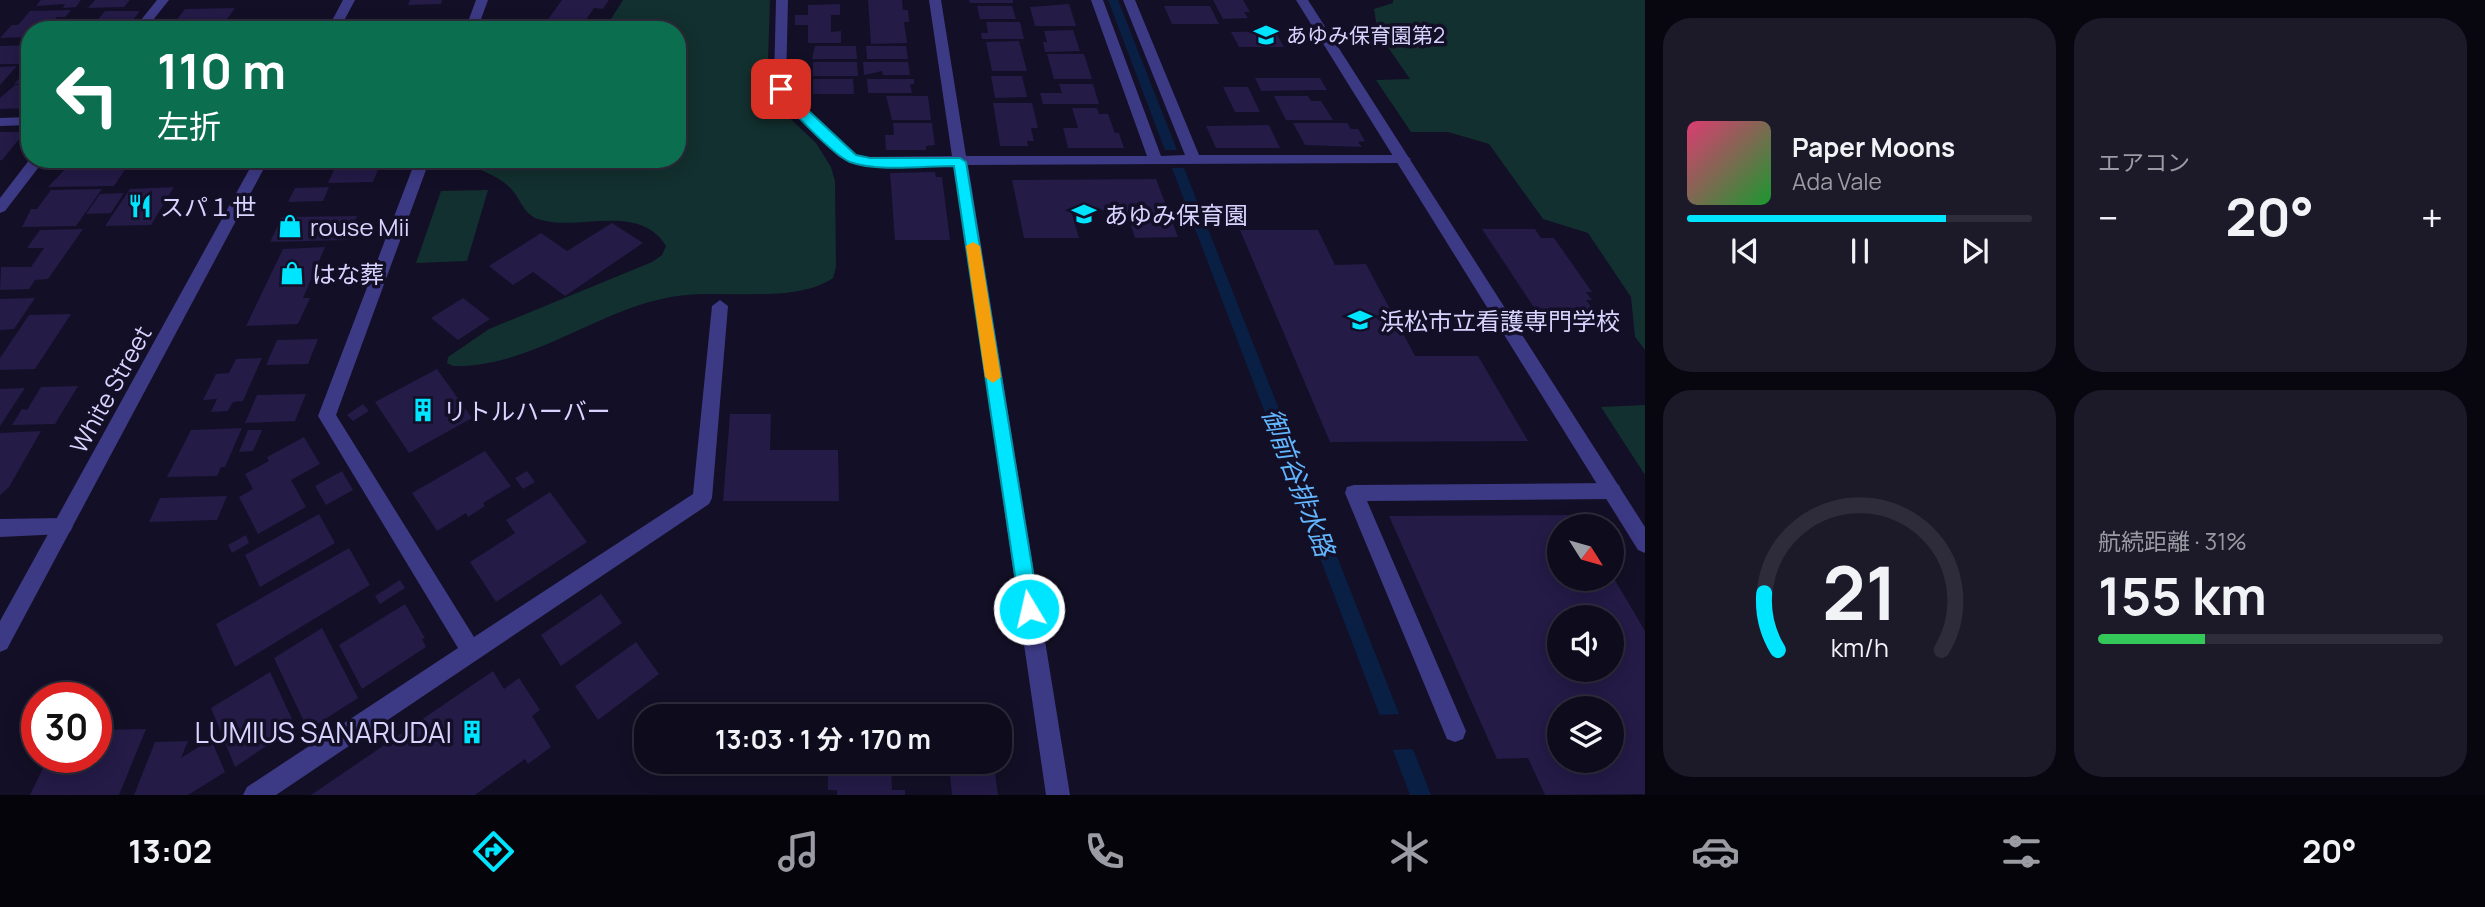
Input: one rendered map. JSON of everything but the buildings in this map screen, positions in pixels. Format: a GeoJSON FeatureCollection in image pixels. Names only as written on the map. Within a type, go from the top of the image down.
{"type":"FeatureCollection","features":[{"type":"Feature","properties":{"kind":"street"},"geometry":{"type":"LineString","coordinates":[[146,21],[163,0]]}},
{"type":"Feature","properties":{"kind":"street"},"geometry":{"type":"LineString","coordinates":[[338,21],[349,0]]}},
{"type":"Feature","properties":{"kind":"street"},"geometry":{"type":"LineString","coordinates":[[474,21],[482,0]]}},
{"type":"Feature","properties":{"kind":"street"},"geometry":{"type":"LineString","coordinates":[[782,0],[781,89],[789,102],[844,154],[870,162],[1404,159]]}},
{"type":"Feature","properties":{"kind":"street"},"geometry":{"type":"LineString","coordinates":[[935,0],[1058,795]]}},
{"type":"Feature","properties":{"kind":"street"},"geometry":{"type":"LineString","coordinates":[[1097,0],[1156,160]]}},
{"type":"Feature","properties":{"kind":"street"},"geometry":{"type":"LineString","coordinates":[[1129,0],[1194,160]]}},
{"type":"Feature","properties":{"kind":"street"},"geometry":{"type":"LineString","coordinates":[[1302,0],[1645,544]]}},
{"type":"Feature","properties":{"kind":"street"},"geometry":{"type":"LineString","coordinates":[[0,122],[21,121]]}},
{"type":"Feature","properties":{"kind":"street"},"geometry":{"type":"LineString","coordinates":[[0,208],[31,168]]}},
{"type":"Feature","properties":{"kind":"street","name":"White Street"},"geometry":{"type":"LineString","coordinates":[[0,642],[257,168]]}},
{"type":"Feature","properties":{"kind":"street"},"geometry":{"type":"LineString","coordinates":[[420,168],[327,416],[471,652]]}},
{"type":"Feature","properties":{"kind":"street"},"geometry":{"type":"LineString","coordinates":[[255,795],[702,499],[720,306]]}},
{"type":"Feature","properties":{"kind":"street"},"geometry":{"type":"LineString","coordinates":[[1455,731],[1354,493],[1612,491]]}},
{"type":"Feature","properties":{"kind":"street"},"geometry":{"type":"LineString","coordinates":[[0,528],[63,526]]}},
{"type":"Feature","properties":{"kind":"green space"},"geometry":{"type":"Polygon","coordinates":[[[623,0],[770,0],[767,90],[777,106],[816,143],[831,167],[835,181],[836,267],[833,278],[817,286],[778,294],[671,297],[616,314],[509,358],[482,364],[453,366],[447,363],[448,357],[489,329],[652,262],[662,255],[666,246],[654,232],[640,225],[624,221],[571,223],[538,219],[526,211],[513,191],[501,180],[476,168],[686,168],[686,21],[610,21],[623,0]]]}},
{"type":"Feature","properties":{"kind":"green space"},"geometry":{"type":"Polygon","coordinates":[[[1393,0],[1645,0],[1645,350],[1635,337],[1631,297],[1588,233],[1543,219],[1489,144],[1448,132],[1411,132],[1376,80],[1410,79],[1378,33],[1374,9],[1393,3],[1393,0]]]}},
{"type":"Feature","properties":{"kind":"green space"},"geometry":{"type":"Polygon","coordinates":[[[488,190],[467,261],[416,263],[441,191],[488,190]]]}},
{"type":"Feature","properties":{"kind":"green space"},"geometry":{"type":"Polygon","coordinates":[[[1645,405],[1645,475],[1601,407],[1645,405]]]}},
{"type":"Feature","properties":{"kind":"water"},"geometry":{"type":"Polygon","coordinates":[[[1108,0],[1118,0],[1177,150],[1165,150],[1108,0]]]}},
{"type":"Feature","properties":{"kind":"water","name":"御前谷排水路"},"geometry":{"type":"Polygon","coordinates":[[[1172,168],[1184,168],[1431,795],[1410,795],[1172,168]]]}},
{"type":"Feature","properties":{"kind":"pier"},"geometry":{"type":"Polygon","coordinates":[[[1403,714],[1417,749],[1389,750],[1375,715],[1403,714]]]}},
{"type":"Feature","properties":{"kind":"slow traffic"},"geometry":{"type":"LineString","coordinates":[[973,246],[993,377]]}},
{"type":"Feature","properties":{"kind":"place","name":"あゆみ保育園第2"},"geometry":{"type":"Point","coordinates":[1266,35]}},
{"type":"Feature","properties":{"kind":"place","name":"スパ１世"},"geometry":{"type":"Point","coordinates":[140,206]}},
{"type":"Feature","properties":{"kind":"place","name":"あゆみ保育園"},"geometry":{"type":"Point","coordinates":[1084,214]}},
{"type":"Feature","properties":{"kind":"place","name":"rouse Mii"},"geometry":{"type":"Point","coordinates":[290,226]}},
{"type":"Feature","properties":{"kind":"place","name":"はな葬"},"geometry":{"type":"Point","coordinates":[292,273]}},
{"type":"Feature","properties":{"kind":"place","name":"浜松市立看護専門学校"},"geometry":{"type":"Point","coordinates":[1360,320]}},
{"type":"Feature","properties":{"kind":"place","name":"リトルハーバー"},"geometry":{"type":"Point","coordinates":[423,410]}},
{"type":"Feature","properties":{"kind":"place","name":"LUMIUS SANARUDAI"},"geometry":{"type":"Point","coordinates":[472,732]}},
{"type":"Feature","properties":{"kind":"route"},"geometry":{"type":"LineString","coordinates":[[781,89],[789,102],[844,154],[852,158],[870,162],[960,162],[1029,609]]}}]}
